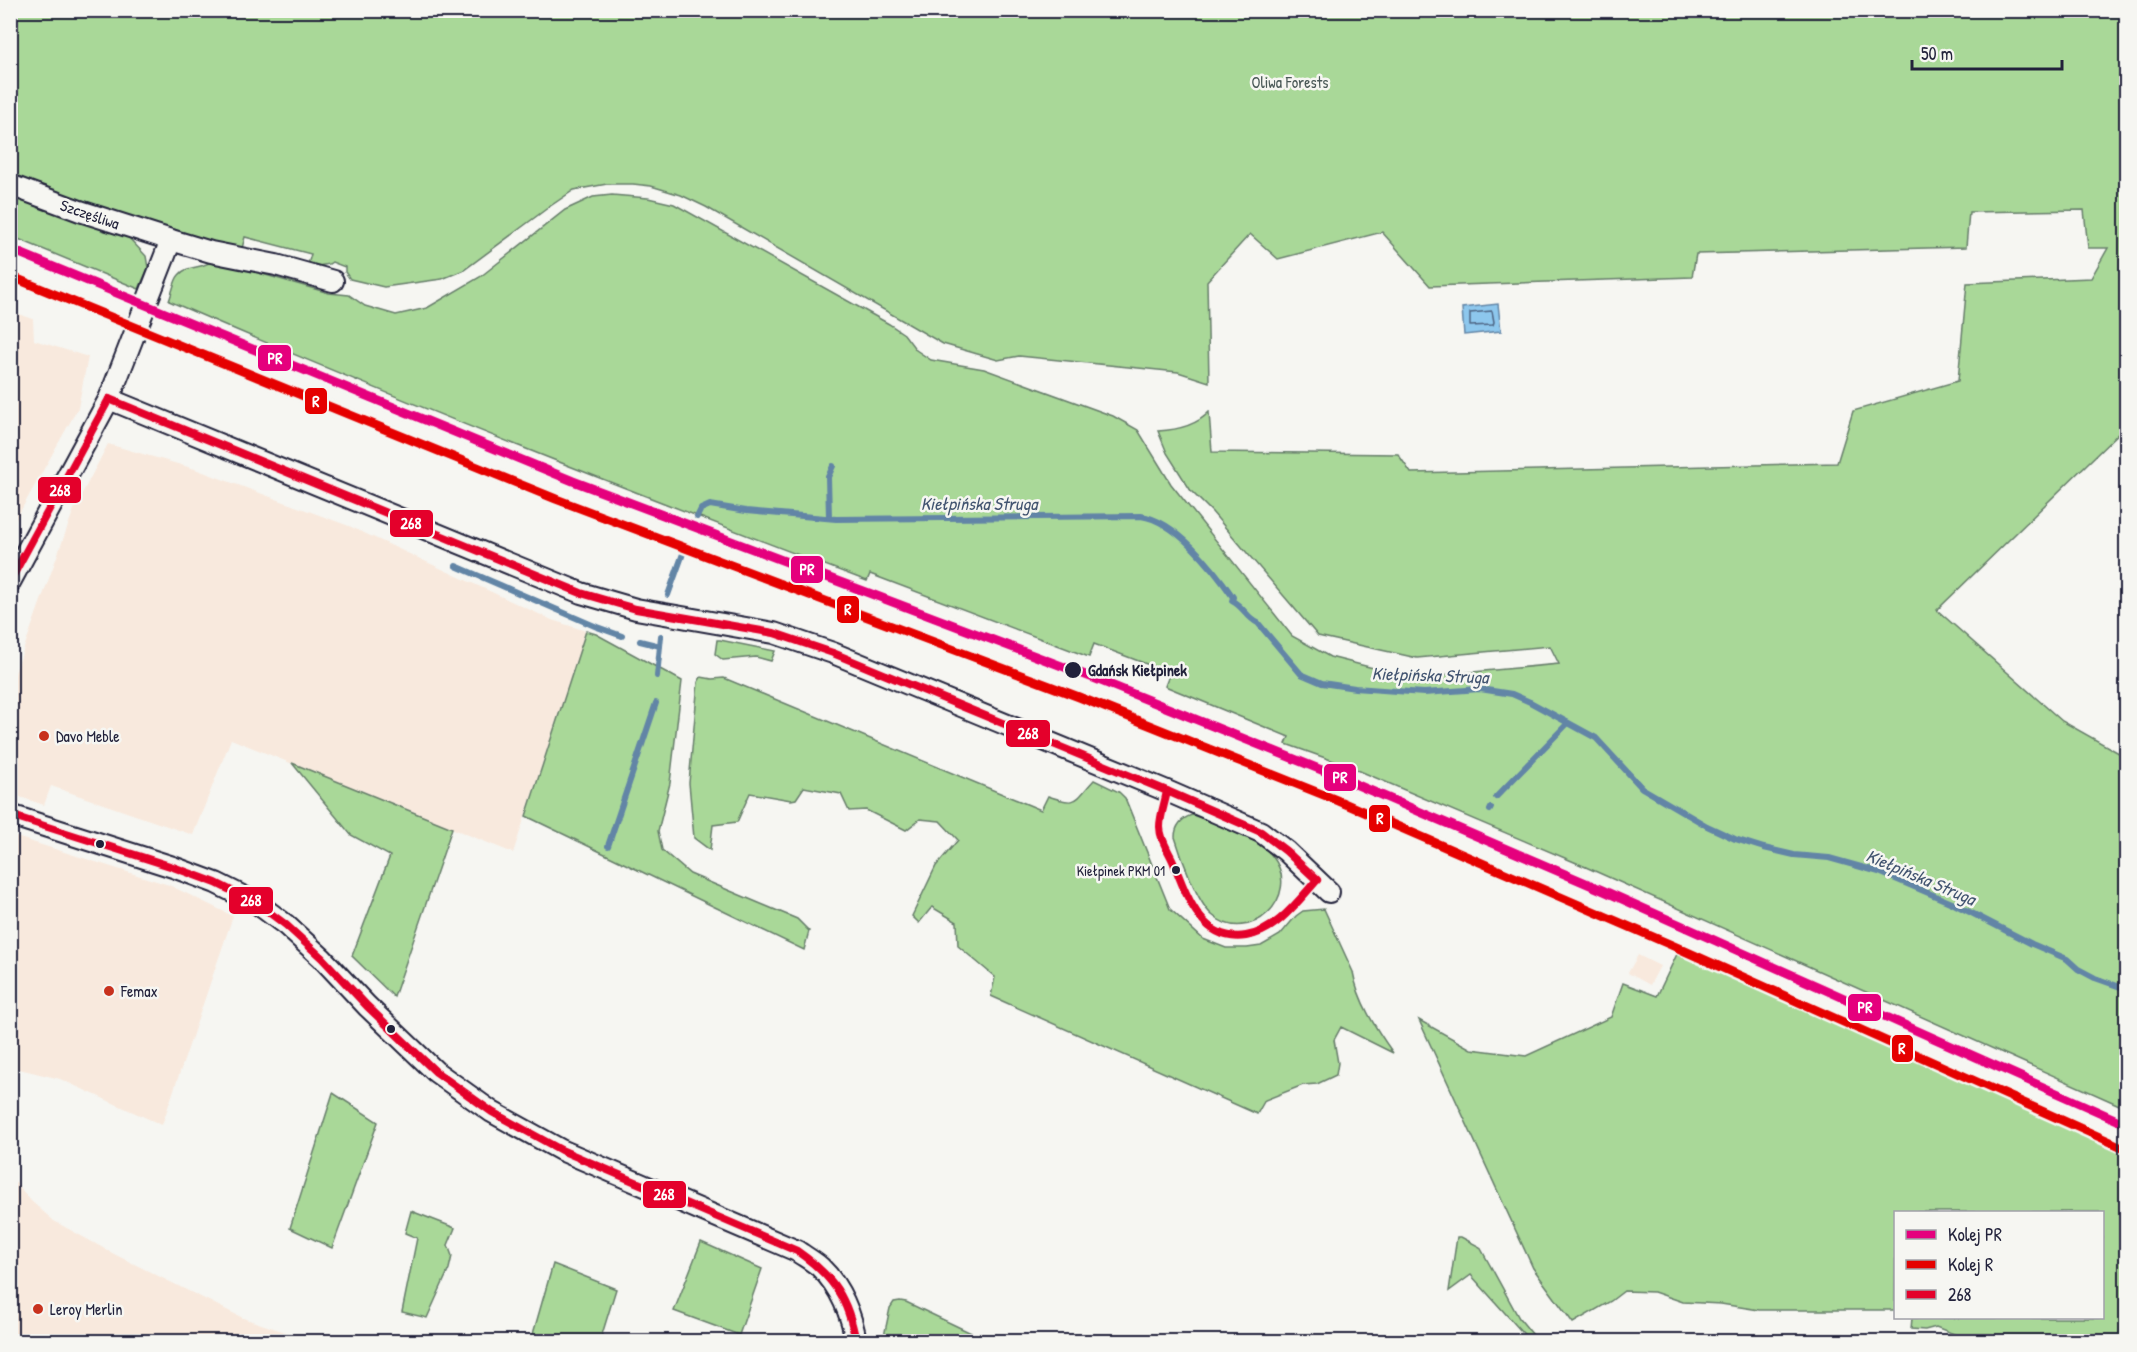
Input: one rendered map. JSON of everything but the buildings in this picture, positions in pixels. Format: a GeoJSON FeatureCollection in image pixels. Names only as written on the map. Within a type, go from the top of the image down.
{"type":"FeatureCollection","features":[{"type":"Feature","properties":{"kind":"street","name":"Szczęśliwa"},"geometry":{"type":"LineString","coordinates":[[10,185],[80,211],[171,240],[333,281]]}},
{"type":"Feature","properties":{"kind":"street"},"geometry":{"type":"LineString","coordinates":[[10,582],[109,399],[171,240]]}},
{"type":"Feature","properties":{"kind":"street"},"geometry":{"type":"LineString","coordinates":[[109,399],[581,593],[636,609],[774,633],[833,653],[1261,832],[1286,851],[1323,886]]}},
{"type":"Feature","properties":{"kind":"street"},"geometry":{"type":"LineString","coordinates":[[10,815],[173,867],[216,883],[258,904],[286,925],[322,958],[367,1006],[436,1072],[492,1112],[561,1150],[797,1251],[820,1267],[843,1298],[856,1341]]}},
{"type":"Feature","properties":{"kind":"shaded area"},"geometry":{"type":"Polygon","coordinates":[[[11,311],[33,319],[34,340],[88,357],[78,408],[11,528],[11,311]]]}},
{"type":"Feature","properties":{"kind":"shaded area"},"geometry":{"type":"Polygon","coordinates":[[[108,444],[195,469],[349,526],[552,620],[586,631],[513,853],[231,739],[193,835],[51,786],[44,805],[11,794],[11,684],[74,509],[108,444]]]}},
{"type":"Feature","properties":{"kind":"shaded area","name":"Femax"},"geometry":{"type":"Polygon","coordinates":[[[10,835],[169,885],[233,916],[162,1125],[60,1079],[11,1067],[10,835]]]}},
{"type":"Feature","properties":{"kind":"shaded area"},"geometry":{"type":"Polygon","coordinates":[[[1638,955],[1660,966],[1650,985],[1628,973],[1638,955]]]}},
{"type":"Feature","properties":{"kind":"shaded area"},"geometry":{"type":"Polygon","coordinates":[[[11,1177],[31,1201],[54,1221],[116,1255],[243,1318],[312,1341],[11,1341],[11,1177]]]}},
{"type":"Feature","properties":{"kind":"green space","name":"Oliwa Forests"},"geometry":{"type":"Polygon","coordinates":[[[10,11],[2126,11],[2126,426],[1937,610],[2062,721],[2126,757],[2126,1108],[1579,864],[1348,766],[1286,744],[1289,737],[1165,686],[1170,673],[1094,644],[1089,657],[870,574],[867,581],[516,445],[169,301],[179,275],[213,260],[329,293],[349,295],[365,306],[396,315],[427,308],[480,277],[565,210],[593,197],[612,195],[648,198],[674,204],[889,324],[904,334],[916,350],[931,360],[984,369],[1113,416],[1138,430],[1171,484],[1292,636],[1330,657],[1393,673],[1429,676],[1559,664],[1550,646],[1417,658],[1318,636],[1212,512],[1191,491],[1167,453],[1158,431],[1186,426],[1198,421],[1209,412],[1212,452],[1398,454],[1411,473],[1837,463],[1853,411],[1958,381],[1967,283],[2091,278],[2108,248],[2088,248],[2084,210],[1969,212],[1966,247],[1696,254],[1692,277],[1430,286],[1382,232],[1278,259],[1250,234],[1207,281],[1209,382],[1178,372],[1019,356],[998,360],[943,344],[706,207],[681,195],[651,186],[607,184],[574,190],[464,270],[442,279],[384,287],[350,279],[345,272],[345,267],[332,262],[307,268],[311,254],[245,237],[241,252],[103,211],[11,176],[10,11]]]}},
{"type":"Feature","properties":{"kind":"green space"},"geometry":{"type":"Polygon","coordinates":[[[10,194],[128,237],[146,256],[148,268],[139,289],[11,236],[10,194]]]}},
{"type":"Feature","properties":{"kind":"green space"},"geometry":{"type":"Polygon","coordinates":[[[586,631],[596,634],[682,681],[670,783],[658,831],[662,850],[690,874],[797,919],[809,931],[804,950],[526,816],[586,631]]]}},
{"type":"Feature","properties":{"kind":"green space"},"geometry":{"type":"Polygon","coordinates":[[[717,640],[775,651],[771,661],[756,657],[723,660],[715,654],[717,640]]]}},
{"type":"Feature","properties":{"kind":"green space"},"geometry":{"type":"Polygon","coordinates":[[[701,677],[724,678],[1041,810],[1048,796],[1066,801],[1075,800],[1094,780],[1119,792],[1125,798],[1170,909],[1203,939],[1226,948],[1261,946],[1280,935],[1303,911],[1324,909],[1353,972],[1363,1004],[1393,1053],[1341,1027],[1334,1040],[1338,1063],[1336,1075],[1317,1084],[1303,1085],[1265,1100],[1257,1114],[991,996],[995,977],[958,946],[957,922],[932,907],[919,923],[912,916],[936,866],[958,840],[940,821],[920,819],[906,830],[866,810],[849,811],[841,794],[804,787],[796,799],[791,800],[750,793],[737,822],[713,825],[710,850],[694,838],[689,783],[698,682],[701,677]]]}},
{"type":"Feature","properties":{"kind":"green space"},"geometry":{"type":"Polygon","coordinates":[[[292,763],[452,828],[394,997],[352,956],[390,856],[351,835],[292,763]]]}},
{"type":"Feature","properties":{"kind":"green space"},"geometry":{"type":"Polygon","coordinates":[[[1192,815],[1247,837],[1258,843],[1273,857],[1281,872],[1281,887],[1277,901],[1268,913],[1255,921],[1241,925],[1226,924],[1206,909],[1185,867],[1175,837],[1180,823],[1192,815]]]}},
{"type":"Feature","properties":{"kind":"green space"},"geometry":{"type":"Polygon","coordinates":[[[1678,952],[2126,1152],[2126,1341],[1972,1341],[1936,1327],[1925,1330],[1911,1329],[1912,1319],[2104,1319],[2104,1211],[1894,1211],[1894,1310],[1759,1310],[1721,1304],[1683,1302],[1654,1292],[1624,1291],[1573,1323],[1533,1268],[1419,1020],[1471,1049],[1526,1056],[1611,1017],[1623,983],[1657,996],[1678,952]]]}},
{"type":"Feature","properties":{"kind":"green space"},"geometry":{"type":"Polygon","coordinates":[[[333,1093],[378,1122],[332,1248],[290,1228],[333,1093]]]}},
{"type":"Feature","properties":{"kind":"green space"},"geometry":{"type":"Polygon","coordinates":[[[411,1211],[455,1228],[448,1245],[452,1256],[449,1269],[427,1318],[402,1312],[417,1238],[405,1233],[411,1211]]]}},
{"type":"Feature","properties":{"kind":"green space"},"geometry":{"type":"Polygon","coordinates":[[[1457,1237],[1480,1247],[1519,1318],[1538,1341],[1530,1341],[1471,1275],[1449,1291],[1457,1237]]]}},
{"type":"Feature","properties":{"kind":"green space"},"geometry":{"type":"Polygon","coordinates":[[[701,1242],[762,1269],[739,1335],[674,1311],[701,1242]]]}},
{"type":"Feature","properties":{"kind":"green space"},"geometry":{"type":"Polygon","coordinates":[[[553,1264],[616,1289],[600,1341],[531,1341],[553,1264]]]}},
{"type":"Feature","properties":{"kind":"green space"},"geometry":{"type":"Polygon","coordinates":[[[900,1301],[988,1341],[883,1341],[890,1308],[894,1302],[900,1301]]]}},
{"type":"Feature","properties":{"kind":"water"},"geometry":{"type":"Polygon","coordinates":[[[1498,304],[1501,331],[1464,335],[1462,308],[1498,304]]]}},
{"type":"Feature","properties":{"kind":"waterway"},"geometry":{"type":"LineString","coordinates":[[829,517],[828,477],[833,466]]}},
{"type":"Feature","properties":{"kind":"waterway","name":"Kiełpińska Struga"},"geometry":{"type":"LineString","coordinates":[[697,517],[701,509],[710,505],[746,511],[836,519],[1141,516],[1154,520],[1180,536],[1193,548],[1225,585],[1233,597],[1232,601],[1258,623],[1301,674],[1322,683],[1355,688],[1424,693],[1480,689],[1512,694],[1596,738],[1642,788],[1707,826],[1735,839],[1764,848],[1794,855],[1829,858],[1879,872],[1952,903],[2032,944],[2067,959],[2078,969],[2095,978],[2126,989]]}},
{"type":"Feature","properties":{"kind":"waterway"},"geometry":{"type":"LineString","coordinates":[[668,595],[685,548]]}},
{"type":"Feature","properties":{"kind":"waterway"},"geometry":{"type":"LineString","coordinates":[[456,566],[622,636]]}},
{"type":"Feature","properties":{"kind":"waterway"},"geometry":{"type":"LineString","coordinates":[[657,676],[661,636]]}},
{"type":"Feature","properties":{"kind":"waterway"},"geometry":{"type":"LineString","coordinates":[[640,641],[660,646]]}},
{"type":"Feature","properties":{"kind":"waterway"},"geometry":{"type":"LineString","coordinates":[[608,846],[656,703]]}},
{"type":"Feature","properties":{"kind":"waterway"},"geometry":{"type":"LineString","coordinates":[[1496,797],[1568,723]]}},
{"type":"Feature","properties":{"kind":"rail line","name":"PR"},"geometry":{"type":"LineString","coordinates":[[10,249],[573,481],[1096,679],[1339,777],[1602,890],[2126,1124]]}},
{"type":"Feature","properties":{"kind":"rail line","name":"R"},"geometry":{"type":"LineString","coordinates":[[10,276],[556,499],[1079,697],[1339,801],[1676,947],[2122,1147]]}},
{"type":"Feature","properties":{"kind":"transit line","name":"268"},"geometry":{"type":"LineString","coordinates":[[109,399],[581,593],[636,609],[774,633],[833,653],[1261,832],[1286,851],[1317,880]]}},
{"type":"Feature","properties":{"kind":"transit line","name":"268"},"geometry":{"type":"LineString","coordinates":[[10,581],[109,399]]}},
{"type":"Feature","properties":{"kind":"transit line","name":"268"},"geometry":{"type":"LineString","coordinates":[[1167,791],[1160,822],[1163,840],[1190,901],[1198,914],[1217,932],[1230,936],[1246,936],[1267,929],[1286,914],[1317,880]]}},
{"type":"Feature","properties":{"kind":"transit line","name":"268"},"geometry":{"type":"LineString","coordinates":[[10,815],[173,867],[216,883],[258,904],[286,925],[322,958],[367,1006],[436,1072],[492,1112],[561,1150],[797,1251],[810,1260],[837,1289],[853,1326],[856,1342]]}},
{"type":"Feature","properties":{"kind":"place","name":"Gdańsk Kiełpinek"},"geometry":{"type":"Point","coordinates":[1073,670]}},
{"type":"Feature","properties":{"kind":"place","name":"Davo Meble"},"geometry":{"type":"Point","coordinates":[44,736]}},
{"type":"Feature","properties":{"kind":"place","name":"Kiełpinek PKM 01"},"geometry":{"type":"Point","coordinates":[1176,870]}},
{"type":"Feature","properties":{"kind":"place","name":"Femax"},"geometry":{"type":"Point","coordinates":[109,991]}},
{"type":"Feature","properties":{"kind":"place","name":"Leroy Merlin"},"geometry":{"type":"Point","coordinates":[38,1309]}}]}
